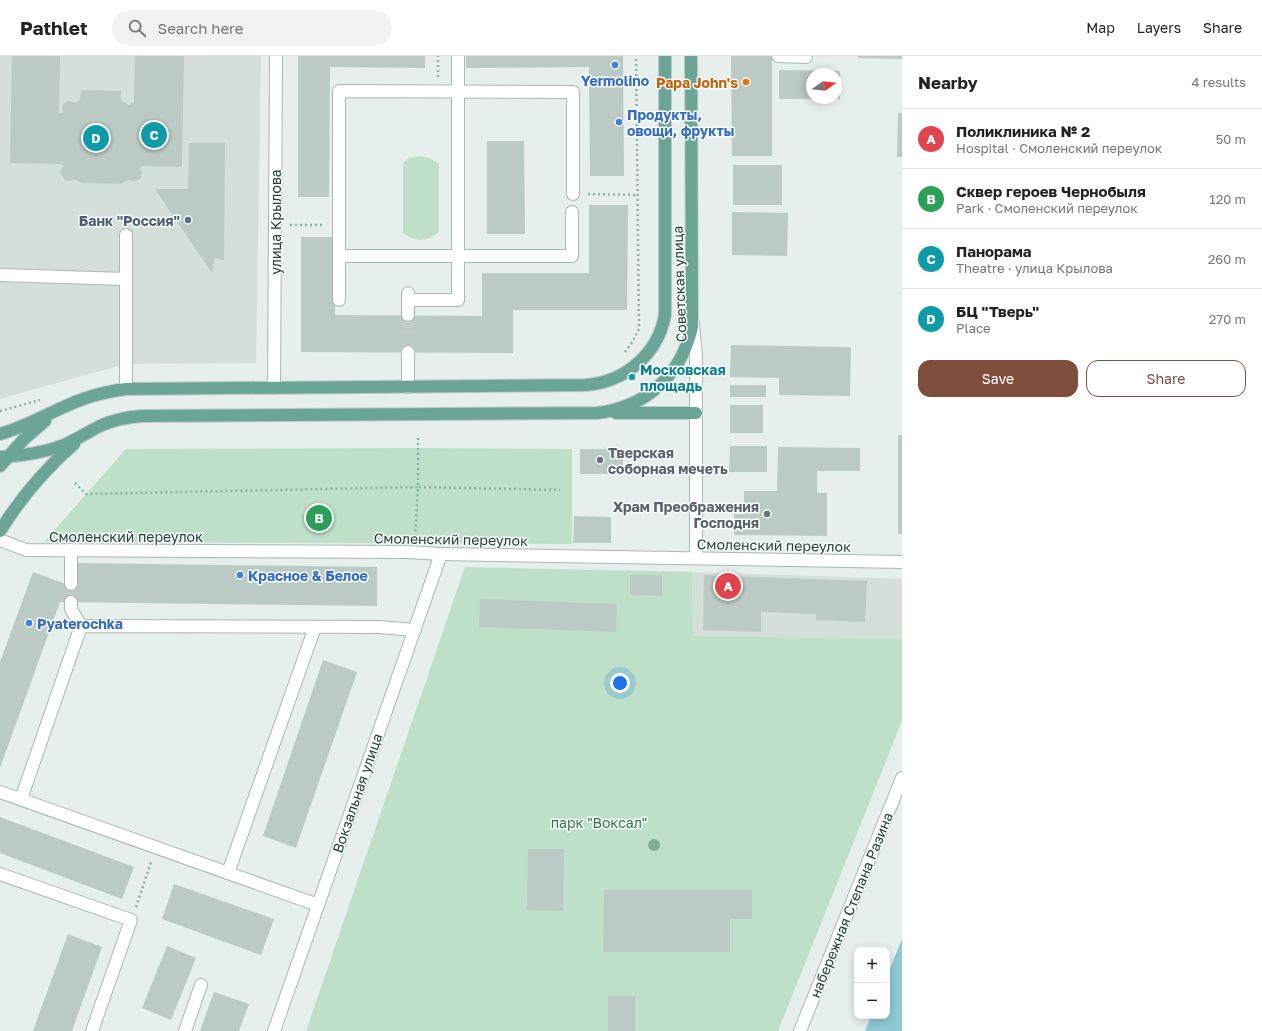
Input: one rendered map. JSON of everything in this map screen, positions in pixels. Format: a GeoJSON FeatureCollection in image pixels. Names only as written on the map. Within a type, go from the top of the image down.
{"type":"FeatureCollection","features":[{"type":"Feature","properties":{"kind":"main road","name":"Советская улица"},"geometry":{"type":"LineString","coordinates":[[408,387],[592,385],[606,382],[624,374],[635,366],[653,346],[659,334],[664,315],[665,56]]}},
{"type":"Feature","properties":{"kind":"main road","name":"Советская улица"},"geometry":{"type":"LineString","coordinates":[[692,56],[692,318]]}},
{"type":"Feature","properties":{"kind":"main road"},"geometry":{"type":"LineString","coordinates":[[597,413],[630,405],[645,397],[662,383],[676,366],[682,355],[690,335],[692,318]]}},
{"type":"Feature","properties":{"kind":"main road"},"geometry":{"type":"LineString","coordinates":[[0,434],[19,428],[75,402],[97,395],[126,389],[274,383],[408,387]]}},
{"type":"Feature","properties":{"kind":"main road"},"geometry":{"type":"LineString","coordinates":[[0,466],[4,456],[36,428],[75,402]]}},
{"type":"Feature","properties":{"kind":"main road"},"geometry":{"type":"LineString","coordinates":[[4,456],[32,454],[48,450],[67,444],[108,423],[125,418],[142,416],[696,413]]}},
{"type":"Feature","properties":{"kind":"main road"},"geometry":{"type":"LineString","coordinates":[[0,532],[10,515],[45,472],[64,452],[85,434]]}},
{"type":"Feature","properties":{"kind":"street","name":"улица Крылова"},"geometry":{"type":"LineString","coordinates":[[274,383],[276,56]]}},
{"type":"Feature","properties":{"kind":"street"},"geometry":{"type":"LineString","coordinates":[[408,315],[408,296],[458,300],[458,56]]}},
{"type":"Feature","properties":{"kind":"street"},"geometry":{"type":"LineString","coordinates":[[778,56],[806,57]]}},
{"type":"Feature","properties":{"kind":"street"},"geometry":{"type":"LineString","coordinates":[[339,300],[339,91],[573,92],[573,194]]}},
{"type":"Feature","properties":{"kind":"street"},"geometry":{"type":"LineString","coordinates":[[339,256],[572,256],[572,212]]}},
{"type":"Feature","properties":{"kind":"street"},"geometry":{"type":"LineString","coordinates":[[126,235],[126,389]]}},
{"type":"Feature","properties":{"kind":"street"},"geometry":{"type":"LineString","coordinates":[[0,275],[126,279]]}},
{"type":"Feature","properties":{"kind":"street","name":"Советская улица"},"geometry":{"type":"LineString","coordinates":[[692,318],[696,357],[696,558]]}},
{"type":"Feature","properties":{"kind":"street"},"geometry":{"type":"LineString","coordinates":[[408,352],[408,387]]}},
{"type":"Feature","properties":{"kind":"street","name":"Смоленский переулок"},"geometry":{"type":"LineString","coordinates":[[0,540],[26,550],[414,552],[441,554],[902,562]]}},
{"type":"Feature","properties":{"kind":"street"},"geometry":{"type":"LineString","coordinates":[[71,550],[71,584]]}},
{"type":"Feature","properties":{"kind":"street","name":"Вокзальная улица"},"geometry":{"type":"LineString","coordinates":[[274,1031],[441,554]]}},
{"type":"Feature","properties":{"kind":"street"},"geometry":{"type":"LineString","coordinates":[[21,799],[81,626],[71,609],[71,602]]}},
{"type":"Feature","properties":{"kind":"street"},"geometry":{"type":"LineString","coordinates":[[81,626],[379,627],[415,630]]}},
{"type":"Feature","properties":{"kind":"street"},"geometry":{"type":"LineString","coordinates":[[228,873],[315,627]]}},
{"type":"Feature","properties":{"kind":"street","name":"набережная Степана Разина"},"geometry":{"type":"LineString","coordinates":[[800,1031],[902,778]]}},
{"type":"Feature","properties":{"kind":"street"},"geometry":{"type":"LineString","coordinates":[[0,792],[318,905]]}},
{"type":"Feature","properties":{"kind":"street"},"geometry":{"type":"LineString","coordinates":[[0,874],[131,920],[92,1031]]}},
{"type":"Feature","properties":{"kind":"street"},"geometry":{"type":"LineString","coordinates":[[185,1031],[201,985]]}},
{"type":"Feature","properties":{"kind":"path"},"geometry":{"type":"LineString","coordinates":[[438,56],[438,91]]}},
{"type":"Feature","properties":{"kind":"path"},"geometry":{"type":"LineString","coordinates":[[573,194],[638,194]]}},
{"type":"Feature","properties":{"kind":"path"},"geometry":{"type":"LineString","coordinates":[[289,225],[339,225]]}},
{"type":"Feature","properties":{"kind":"path"},"geometry":{"type":"LineString","coordinates":[[414,552],[418,487],[418,438]]}},
{"type":"Feature","properties":{"kind":"path"},"geometry":{"type":"LineString","coordinates":[[75,483],[86,494],[418,487],[560,490]]}},
{"type":"Feature","properties":{"kind":"path"},"geometry":{"type":"LineString","coordinates":[[131,920],[156,847]]}},
{"type":"Feature","properties":{"kind":"shaded area"},"geometry":{"type":"Polygon","coordinates":[[[0,56],[261,56],[256,363],[125,364],[0,399],[0,56]]]}},
{"type":"Feature","properties":{"kind":"shaded area"},"geometry":{"type":"Polygon","coordinates":[[[692,572],[902,579],[902,639],[693,636],[692,572]]]}},
{"type":"Feature","properties":{"kind":"green space"},"geometry":{"type":"Polygon","coordinates":[[[423,156],[439,164],[439,232],[430,238],[421,240],[412,238],[403,233],[403,163],[409,158],[423,156]]]}},
{"type":"Feature","properties":{"kind":"green space"},"geometry":{"type":"Polygon","coordinates":[[[126,449],[572,449],[572,544],[44,542],[126,449]]]}},
{"type":"Feature","properties":{"kind":"green space","name":"парк \"Воксал\""},"geometry":{"type":"Polygon","coordinates":[[[465,567],[692,572],[693,636],[902,639],[902,721],[778,1031],[306,1031],[465,567]]]}},
{"type":"Feature","properties":{"kind":"water"},"geometry":{"type":"Polygon","coordinates":[[[902,939],[902,1031],[865,1031],[870,1019],[890,1019],[890,969],[902,939]]]}},
{"type":"Feature","properties":{"kind":"building"},"geometry":{"type":"Polygon","coordinates":[[[12,56],[60,56],[59,113],[64,113],[62,109],[63,104],[68,101],[75,103],[80,100],[81,90],[121,91],[121,100],[129,105],[134,102],[135,56],[184,56],[182,167],[142,166],[140,169],[142,173],[141,178],[135,182],[128,180],[121,184],[82,183],[74,179],[69,181],[64,179],[60,172],[63,166],[61,164],[10,163],[12,56]]]}},
{"type":"Feature","properties":{"kind":"building"},"geometry":{"type":"Polygon","coordinates":[[[298,56],[425,56],[425,68],[330,67],[329,197],[298,197],[298,56]]]}},
{"type":"Feature","properties":{"kind":"building"},"geometry":{"type":"Polygon","coordinates":[[[466,56],[623,56],[624,176],[590,176],[589,67],[466,68],[466,56]]]}},
{"type":"Feature","properties":{"kind":"building"},"geometry":{"type":"Polygon","coordinates":[[[731,56],[772,56],[772,156],[732,156],[731,56]]]}},
{"type":"Feature","properties":{"kind":"building"},"geometry":{"type":"Polygon","coordinates":[[[858,56],[902,56],[902,59],[858,58],[858,56]]]}},
{"type":"Feature","properties":{"kind":"building"},"geometry":{"type":"Polygon","coordinates":[[[779,70],[806,70],[806,99],[779,99],[779,70]]]}},
{"type":"Feature","properties":{"kind":"building"},"geometry":{"type":"Polygon","coordinates":[[[898,113],[902,113],[902,157],[897,157],[898,113]]]}},
{"type":"Feature","properties":{"kind":"building"},"geometry":{"type":"Polygon","coordinates":[[[487,141],[524,141],[525,234],[487,234],[487,141]]]}},
{"type":"Feature","properties":{"kind":"building"},"geometry":{"type":"Polygon","coordinates":[[[189,143],[225,143],[224,260],[215,258],[212,273],[155,189],[188,189],[189,143]]]}},
{"type":"Feature","properties":{"kind":"building"},"geometry":{"type":"Polygon","coordinates":[[[733,165],[782,165],[782,205],[733,205],[733,165]]]}},
{"type":"Feature","properties":{"kind":"building"},"geometry":{"type":"Polygon","coordinates":[[[589,205],[628,205],[627,310],[513,310],[513,353],[301,352],[301,237],[335,237],[335,315],[482,316],[482,273],[589,273],[589,205]]]}},
{"type":"Feature","properties":{"kind":"building"},"geometry":{"type":"Polygon","coordinates":[[[732,212],[788,213],[787,256],[732,255],[732,212]]]}},
{"type":"Feature","properties":{"kind":"building"},"geometry":{"type":"Polygon","coordinates":[[[731,345],[851,347],[850,396],[779,395],[779,378],[730,377],[731,345]]]}},
{"type":"Feature","properties":{"kind":"building"},"geometry":{"type":"Polygon","coordinates":[[[730,385],[766,385],[766,397],[730,397],[730,385]]]}},
{"type":"Feature","properties":{"kind":"building"},"geometry":{"type":"Polygon","coordinates":[[[730,405],[763,405],[763,433],[730,433],[730,405]]]}},
{"type":"Feature","properties":{"kind":"building"},"geometry":{"type":"Polygon","coordinates":[[[898,435],[902,435],[902,534],[898,534],[898,435]]]}},
{"type":"Feature","properties":{"kind":"building"},"geometry":{"type":"Polygon","coordinates":[[[730,446],[767,446],[767,472],[729,472],[730,446]]]}},
{"type":"Feature","properties":{"kind":"building"},"geometry":{"type":"Polygon","coordinates":[[[778,447],[860,448],[860,471],[817,471],[817,493],[827,493],[827,536],[734,535],[734,514],[744,514],[744,491],[777,491],[778,447]]]}},
{"type":"Feature","properties":{"kind":"building"},"geometry":{"type":"Polygon","coordinates":[[[580,449],[623,449],[623,474],[580,474],[580,449]]]}},
{"type":"Feature","properties":{"kind":"building"},"geometry":{"type":"Polygon","coordinates":[[[574,516],[611,517],[611,543],[573,543],[574,516]]]}},
{"type":"Feature","properties":{"kind":"building"},"geometry":{"type":"Polygon","coordinates":[[[78,563],[377,567],[377,606],[60,602],[0,768],[0,662],[33,572],[66,584],[78,584],[78,563]]]}},
{"type":"Feature","properties":{"kind":"building"},"geometry":{"type":"Polygon","coordinates":[[[630,575],[662,575],[662,596],[630,595],[630,575]]]}},
{"type":"Feature","properties":{"kind":"building"},"geometry":{"type":"Polygon","coordinates":[[[704,575],[867,581],[865,622],[816,620],[816,614],[761,612],[761,632],[703,630],[704,575]]]}},
{"type":"Feature","properties":{"kind":"building"},"geometry":{"type":"Polygon","coordinates":[[[480,599],[617,604],[616,632],[479,627],[480,599]]]}},
{"type":"Feature","properties":{"kind":"building"},"geometry":{"type":"Polygon","coordinates":[[[323,660],[357,672],[296,848],[263,836],[323,660]]]}},
{"type":"Feature","properties":{"kind":"building"},"geometry":{"type":"Polygon","coordinates":[[[0,817],[134,867],[122,899],[0,853],[0,817]]]}},
{"type":"Feature","properties":{"kind":"building"},"geometry":{"type":"Polygon","coordinates":[[[528,849],[564,849],[563,911],[527,910],[528,849]]]}},
{"type":"Feature","properties":{"kind":"building"},"geometry":{"type":"Polygon","coordinates":[[[174,884],[274,919],[261,955],[162,919],[174,884]]]}},
{"type":"Feature","properties":{"kind":"building"},"geometry":{"type":"Polygon","coordinates":[[[604,890],[752,890],[752,919],[730,919],[730,952],[603,952],[604,890]]]}},
{"type":"Feature","properties":{"kind":"building"},"geometry":{"type":"Polygon","coordinates":[[[68,934],[102,947],[72,1031],[33,1031],[68,934]]]}},
{"type":"Feature","properties":{"kind":"building"},"geometry":{"type":"Polygon","coordinates":[[[167,946],[196,958],[171,1020],[142,1008],[167,946]]]}},
{"type":"Feature","properties":{"kind":"building"},"geometry":{"type":"Polygon","coordinates":[[[214,992],[249,1004],[239,1031],[200,1031],[214,992]]]}},
{"type":"Feature","properties":{"kind":"building"},"geometry":{"type":"Polygon","coordinates":[[[608,996],[635,996],[635,1031],[608,1031],[608,996]]]}},
{"type":"Feature","properties":{"kind":"tunnel"},"geometry":{"type":"LineString","coordinates":[[408,315],[408,352]]}},
{"type":"Feature","properties":{"kind":"tunnel"},"geometry":{"type":"LineString","coordinates":[[71,584],[71,602]]}},
{"type":"Feature","properties":{"kind":"place","name":"Yermolino"},"geometry":{"type":"Point","coordinates":[615,65]}},
{"type":"Feature","properties":{"kind":"place","name":"Papa John's"},"geometry":{"type":"Point","coordinates":[746,82]}},
{"type":"Feature","properties":{"kind":"place","name":"Продукты, овощи, фрукты"},"geometry":{"type":"Point","coordinates":[619,122]}},
{"type":"Feature","properties":{"kind":"place","name":"Панорама"},"geometry":{"type":"Point","coordinates":[154,135]}},
{"type":"Feature","properties":{"kind":"place","name":"БЦ \"Тверь\""},"geometry":{"type":"Point","coordinates":[96,138]}},
{"type":"Feature","properties":{"kind":"place","name":"Банк \"Россия\""},"geometry":{"type":"Point","coordinates":[188,220]}},
{"type":"Feature","properties":{"kind":"place","name":"Московская площадь"},"geometry":{"type":"Point","coordinates":[632,377]}},
{"type":"Feature","properties":{"kind":"place","name":"Тверская соборная мечеть"},"geometry":{"type":"Point","coordinates":[600,460]}},
{"type":"Feature","properties":{"kind":"place","name":"Храм Преображения Господня"},"geometry":{"type":"Point","coordinates":[767,514]}},
{"type":"Feature","properties":{"kind":"place","name":"Сквер героев Чернобыля"},"geometry":{"type":"Point","coordinates":[319,518]}},
{"type":"Feature","properties":{"kind":"place","name":"Красное & Белое"},"geometry":{"type":"Point","coordinates":[240,575]}},
{"type":"Feature","properties":{"kind":"place","name":"Поликлиника № 2"},"geometry":{"type":"Point","coordinates":[728,586]}},
{"type":"Feature","properties":{"kind":"place","name":"Pyaterochka"},"geometry":{"type":"Point","coordinates":[29,623]}}]}
